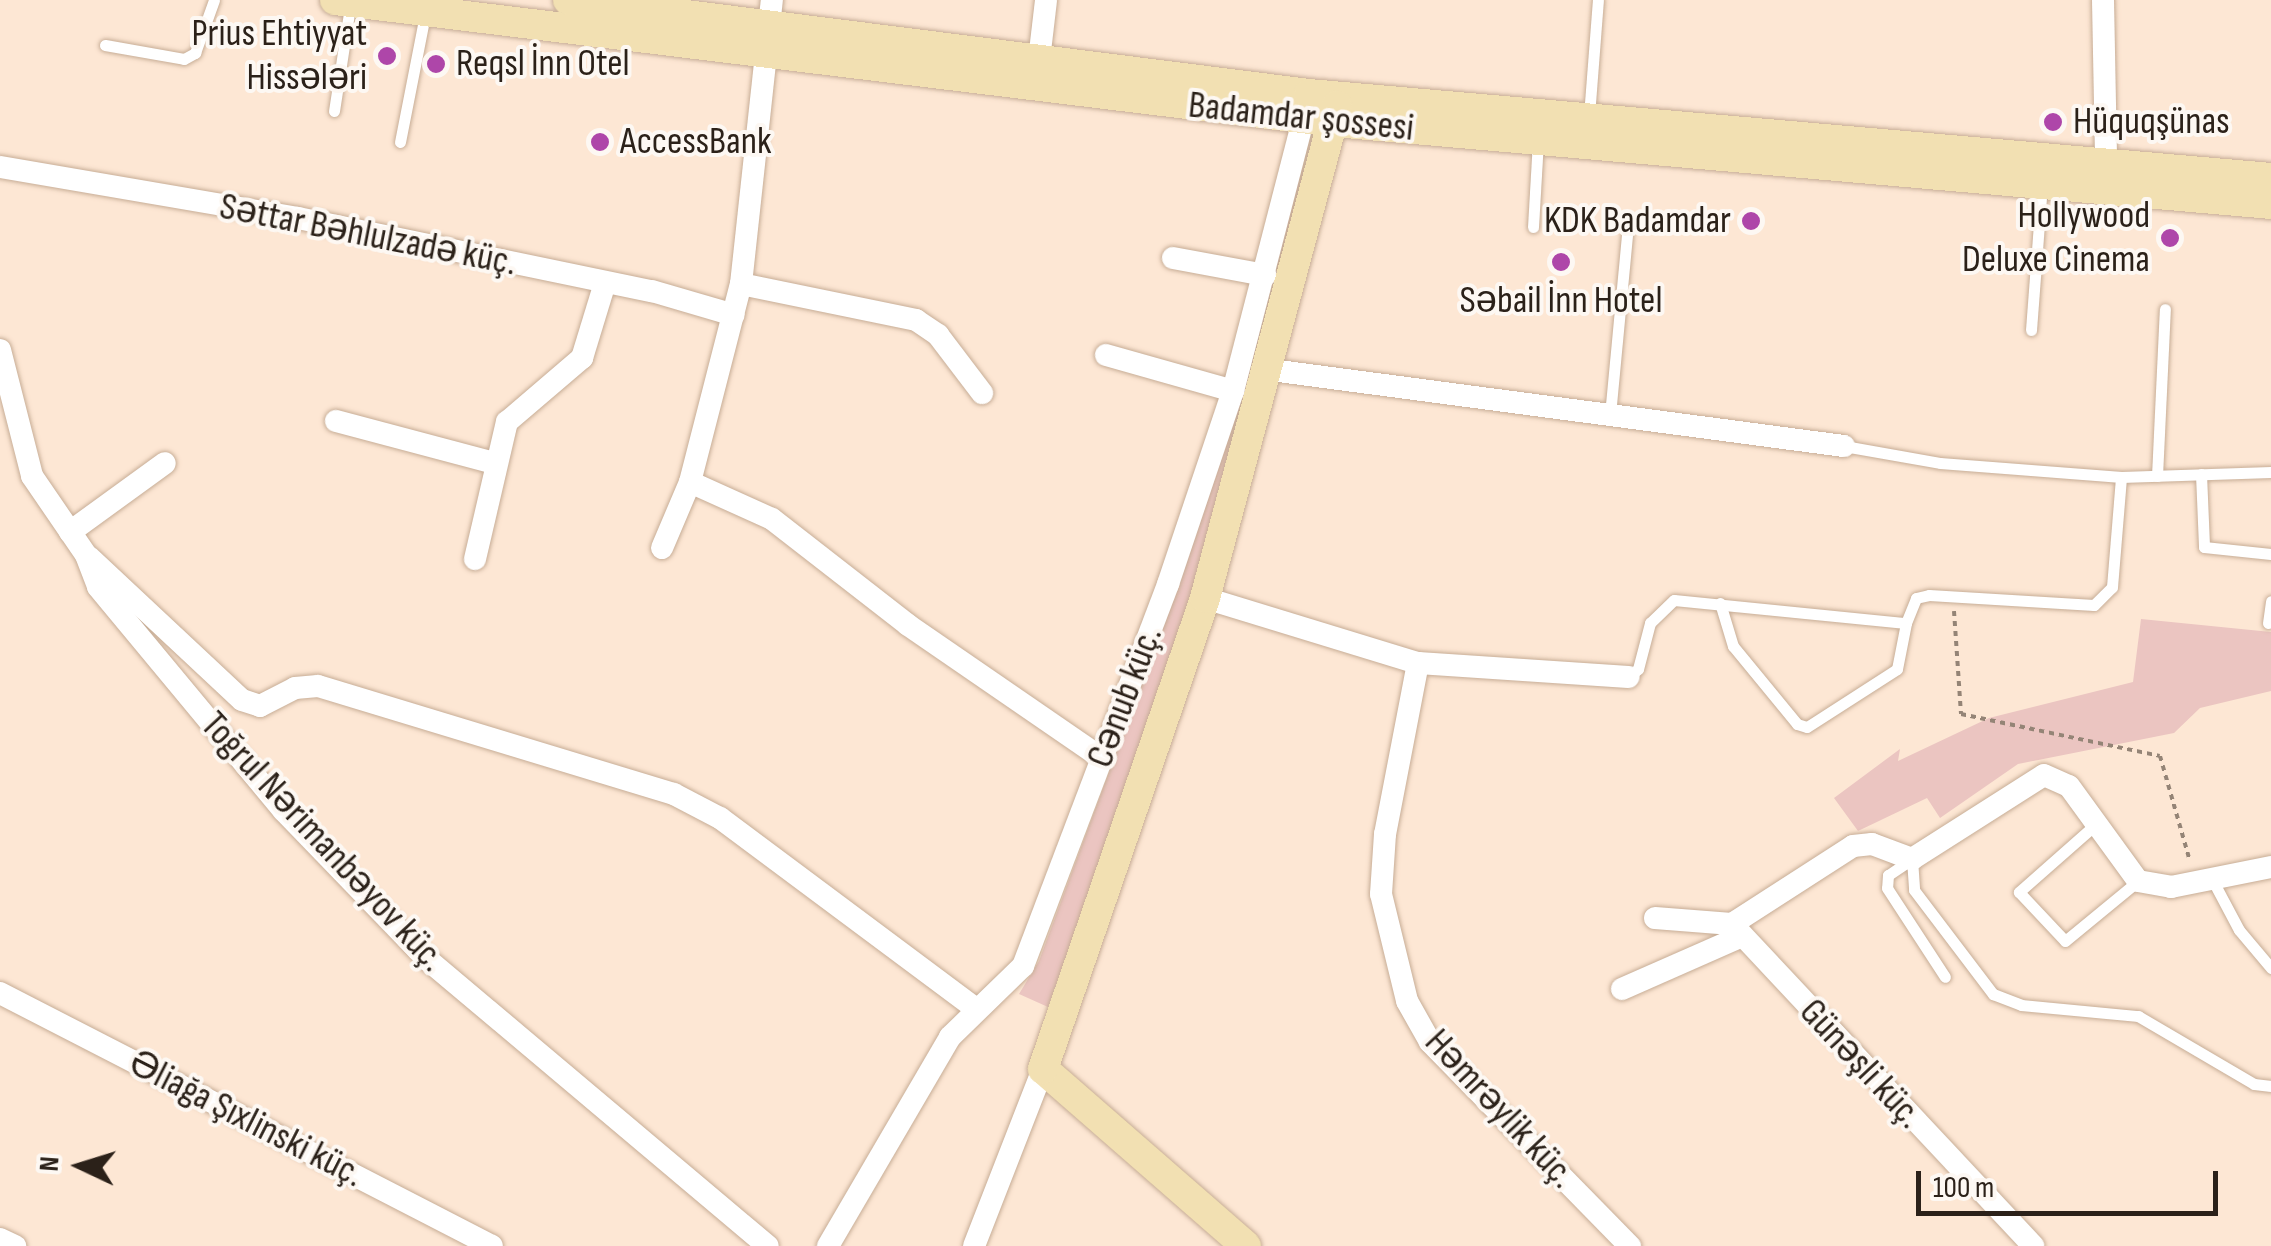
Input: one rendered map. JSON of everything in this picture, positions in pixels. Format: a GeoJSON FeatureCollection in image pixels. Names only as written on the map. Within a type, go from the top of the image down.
{"type":"FeatureCollection","features":[{"type":"Feature","properties":{"kind":"main road","name":"Badamdar şossesi"},"geometry":{"type":"LineString","coordinates":[[568,0],[697,7],[769,24],[1538,140],[2271,204]]}},
{"type":"Feature","properties":{"kind":"main road","name":"Badamdar şossesi"},"geometry":{"type":"LineString","coordinates":[[343,1],[426,11],[769,24],[1039,60],[1322,108],[1589,116],[2271,178]]}},
{"type":"Feature","properties":{"kind":"main road","name":"Cənub küç."},"geometry":{"type":"LineString","coordinates":[[1044,1070],[1205,598],[1271,370],[1322,108]]}},
{"type":"Feature","properties":{"kind":"main road"},"geometry":{"type":"LineString","coordinates":[[1044,1070],[1246,1246]]}},
{"type":"Feature","properties":{"kind":"street"},"geometry":{"type":"LineString","coordinates":[[1039,60],[1046,0]]}},
{"type":"Feature","properties":{"kind":"street"},"geometry":{"type":"LineString","coordinates":[[2103,0],[2106,162]]}},
{"type":"Feature","properties":{"kind":"street"},"geometry":{"type":"LineString","coordinates":[[662,548],[690,482],[742,284],[759,167],[769,24]]}},
{"type":"Feature","properties":{"kind":"street","name":"Cənub küç."},"geometry":{"type":"LineString","coordinates":[[828,1246],[950,1037],[1023,966],[1103,759],[1233,391],[1265,275],[1322,108]]}},
{"type":"Feature","properties":{"kind":"street","name":"Səttar Bəhlulzadə küç."},"geometry":{"type":"LineString","coordinates":[[0,166],[298,218],[606,283],[734,316]]}},
{"type":"Feature","properties":{"kind":"street"},"geometry":{"type":"LineString","coordinates":[[1173,258],[1265,275]]}},
{"type":"Feature","properties":{"kind":"street"},"geometry":{"type":"LineString","coordinates":[[475,558],[494,463],[516,411],[582,358],[606,283]]}},
{"type":"Feature","properties":{"kind":"street"},"geometry":{"type":"LineString","coordinates":[[742,284],[916,320],[938,335],[982,393]]}},
{"type":"Feature","properties":{"kind":"street","name":"Toğrul Nərimanbəyov küç."},"geometry":{"type":"LineString","coordinates":[[0,350],[32,476],[86,555],[98,587],[170,675],[384,917],[768,1246]]}},
{"type":"Feature","properties":{"kind":"street"},"geometry":{"type":"LineString","coordinates":[[1106,355],[1233,391]]}},
{"type":"Feature","properties":{"kind":"street"},"geometry":{"type":"LineString","coordinates":[[1271,370],[1844,446]]}},
{"type":"Feature","properties":{"kind":"street"},"geometry":{"type":"LineString","coordinates":[[336,422],[494,463]]}},
{"type":"Feature","properties":{"kind":"street"},"geometry":{"type":"LineString","coordinates":[[70,532],[165,462]]}},
{"type":"Feature","properties":{"kind":"street"},"geometry":{"type":"LineString","coordinates":[[690,482],[772,519],[908,624],[1103,759]]}},
{"type":"Feature","properties":{"kind":"street"},"geometry":{"type":"LineString","coordinates":[[86,555],[242,700],[260,706],[303,686],[318,686],[674,794],[720,818],[976,1008]]}},
{"type":"Feature","properties":{"kind":"street"},"geometry":{"type":"LineString","coordinates":[[1205,598],[1418,663],[1629,677]]}},
{"type":"Feature","properties":{"kind":"street","name":"Həmrəylik küç."},"geometry":{"type":"LineString","coordinates":[[1418,663],[1385,834],[1381,894],[1407,1000],[1430,1042],[1630,1246]]}},
{"type":"Feature","properties":{"kind":"street"},"geometry":{"type":"LineString","coordinates":[[1622,989],[1737,930],[1853,846],[1872,844],[1912,859],[2044,775],[2068,786],[2138,880],[2170,887],[2271,867]]}},
{"type":"Feature","properties":{"kind":"street"},"geometry":{"type":"LineString","coordinates":[[1655,918],[1737,930]]}},
{"type":"Feature","properties":{"kind":"street","name":"Günəşli küç."},"geometry":{"type":"LineString","coordinates":[[1737,930],[2033,1246]]}},
{"type":"Feature","properties":{"kind":"street","name":"Əliağa Şıxlinski küç."},"geometry":{"type":"LineString","coordinates":[[0,992],[492,1246]]}},
{"type":"Feature","properties":{"kind":"street","name":"Cənub küç."},"geometry":{"type":"LineString","coordinates":[[974,1246],[1044,1070]]}},
{"type":"Feature","properties":{"kind":"street"},"geometry":{"type":"LineString","coordinates":[[0,1239],[15,1246]]}},
{"type":"Feature","properties":{"kind":"lane"},"geometry":{"type":"LineString","coordinates":[[105,45],[184,59],[195,52],[214,0]]}},
{"type":"Feature","properties":{"kind":"lane"},"geometry":{"type":"LineString","coordinates":[[1589,116],[1598,0]]}},
{"type":"Feature","properties":{"kind":"lane"},"geometry":{"type":"LineString","coordinates":[[334,111],[343,1]]}},
{"type":"Feature","properties":{"kind":"lane"},"geometry":{"type":"LineString","coordinates":[[400,142],[426,11]]}},
{"type":"Feature","properties":{"kind":"lane"},"geometry":{"type":"LineString","coordinates":[[1533,227],[1538,140]]}},
{"type":"Feature","properties":{"kind":"lane"},"geometry":{"type":"LineString","coordinates":[[2030,330],[2042,184]]}},
{"type":"Feature","properties":{"kind":"lane"},"geometry":{"type":"LineString","coordinates":[[1610,415],[1628,223]]}},
{"type":"Feature","properties":{"kind":"lane"},"geometry":{"type":"LineString","coordinates":[[2158,476],[2166,310]]}},
{"type":"Feature","properties":{"kind":"lane"},"geometry":{"type":"LineString","coordinates":[[1844,446],[1940,463],[2121,477],[2271,472]]}},
{"type":"Feature","properties":{"kind":"lane"},"geometry":{"type":"LineString","coordinates":[[2202,474],[2204,547],[2271,554]]}},
{"type":"Feature","properties":{"kind":"lane"},"geometry":{"type":"LineString","coordinates":[[1720,603],[1733,646],[1797,724],[1806,727],[1898,669],[1906,623],[1916,598],[1952,596],[2094,605],[2106,598],[2121,477]]}},
{"type":"Feature","properties":{"kind":"lane"},"geometry":{"type":"LineString","coordinates":[[1629,677],[1660,609],[1687,598],[1906,623]]}},
{"type":"Feature","properties":{"kind":"lane"},"geometry":{"type":"LineString","coordinates":[[2268,623],[2271,601]]}},
{"type":"Feature","properties":{"kind":"lane"},"geometry":{"type":"LineString","coordinates":[[2096,824],[2019,892],[2065,941],[2138,880]]}},
{"type":"Feature","properties":{"kind":"lane"},"geometry":{"type":"LineString","coordinates":[[1946,977],[1887,888],[1888,875],[1912,859],[1914,890],[1992,994],[2021,1005],[2138,1016],[2254,1084],[2271,1086]]}},
{"type":"Feature","properties":{"kind":"lane"},"geometry":{"type":"LineString","coordinates":[[2204,882],[2271,968]]}},
{"type":"Feature","properties":{"kind":"path"},"geometry":{"type":"LineString","coordinates":[[1952,596],[1961,714],[2160,756],[2204,882]]}},
{"type":"Feature","properties":{"kind":"shaded area"},"geometry":{"type":"Polygon","coordinates":[[[1301,169],[1310,172],[1269,331],[1166,680],[1048,1007],[1019,994],[1039,961],[1178,586],[1301,169]]]}},
{"type":"Feature","properties":{"kind":"shaded area"},"geometry":{"type":"Polygon","coordinates":[[[2141,619],[2271,632],[2271,691],[2200,708],[2174,733],[2018,764],[1940,818],[1927,798],[1858,831],[1834,798],[1900,749],[1898,761],[1989,718],[2133,682],[2141,619]]]}},
{"type":"Feature","properties":{"kind":"place","name":"Prius Ehtiyyat Hissәlәri"},"geometry":{"type":"Point","coordinates":[387,56]}},
{"type":"Feature","properties":{"kind":"place","name":"Reqsl İnn Otel"},"geometry":{"type":"Point","coordinates":[436,64]}},
{"type":"Feature","properties":{"kind":"place","name":"Hüquqşünas"},"geometry":{"type":"Point","coordinates":[2053,122]}},
{"type":"Feature","properties":{"kind":"place","name":"AccessBank"},"geometry":{"type":"Point","coordinates":[600,142]}},
{"type":"Feature","properties":{"kind":"place","name":"KDK Badamdar"},"geometry":{"type":"Point","coordinates":[1751,221]}},
{"type":"Feature","properties":{"kind":"place","name":"Hollywood Deluxe Cinema"},"geometry":{"type":"Point","coordinates":[2170,238]}},
{"type":"Feature","properties":{"kind":"place","name":"Səbail İnn Hotel"},"geometry":{"type":"Point","coordinates":[1561,262]}}]}
